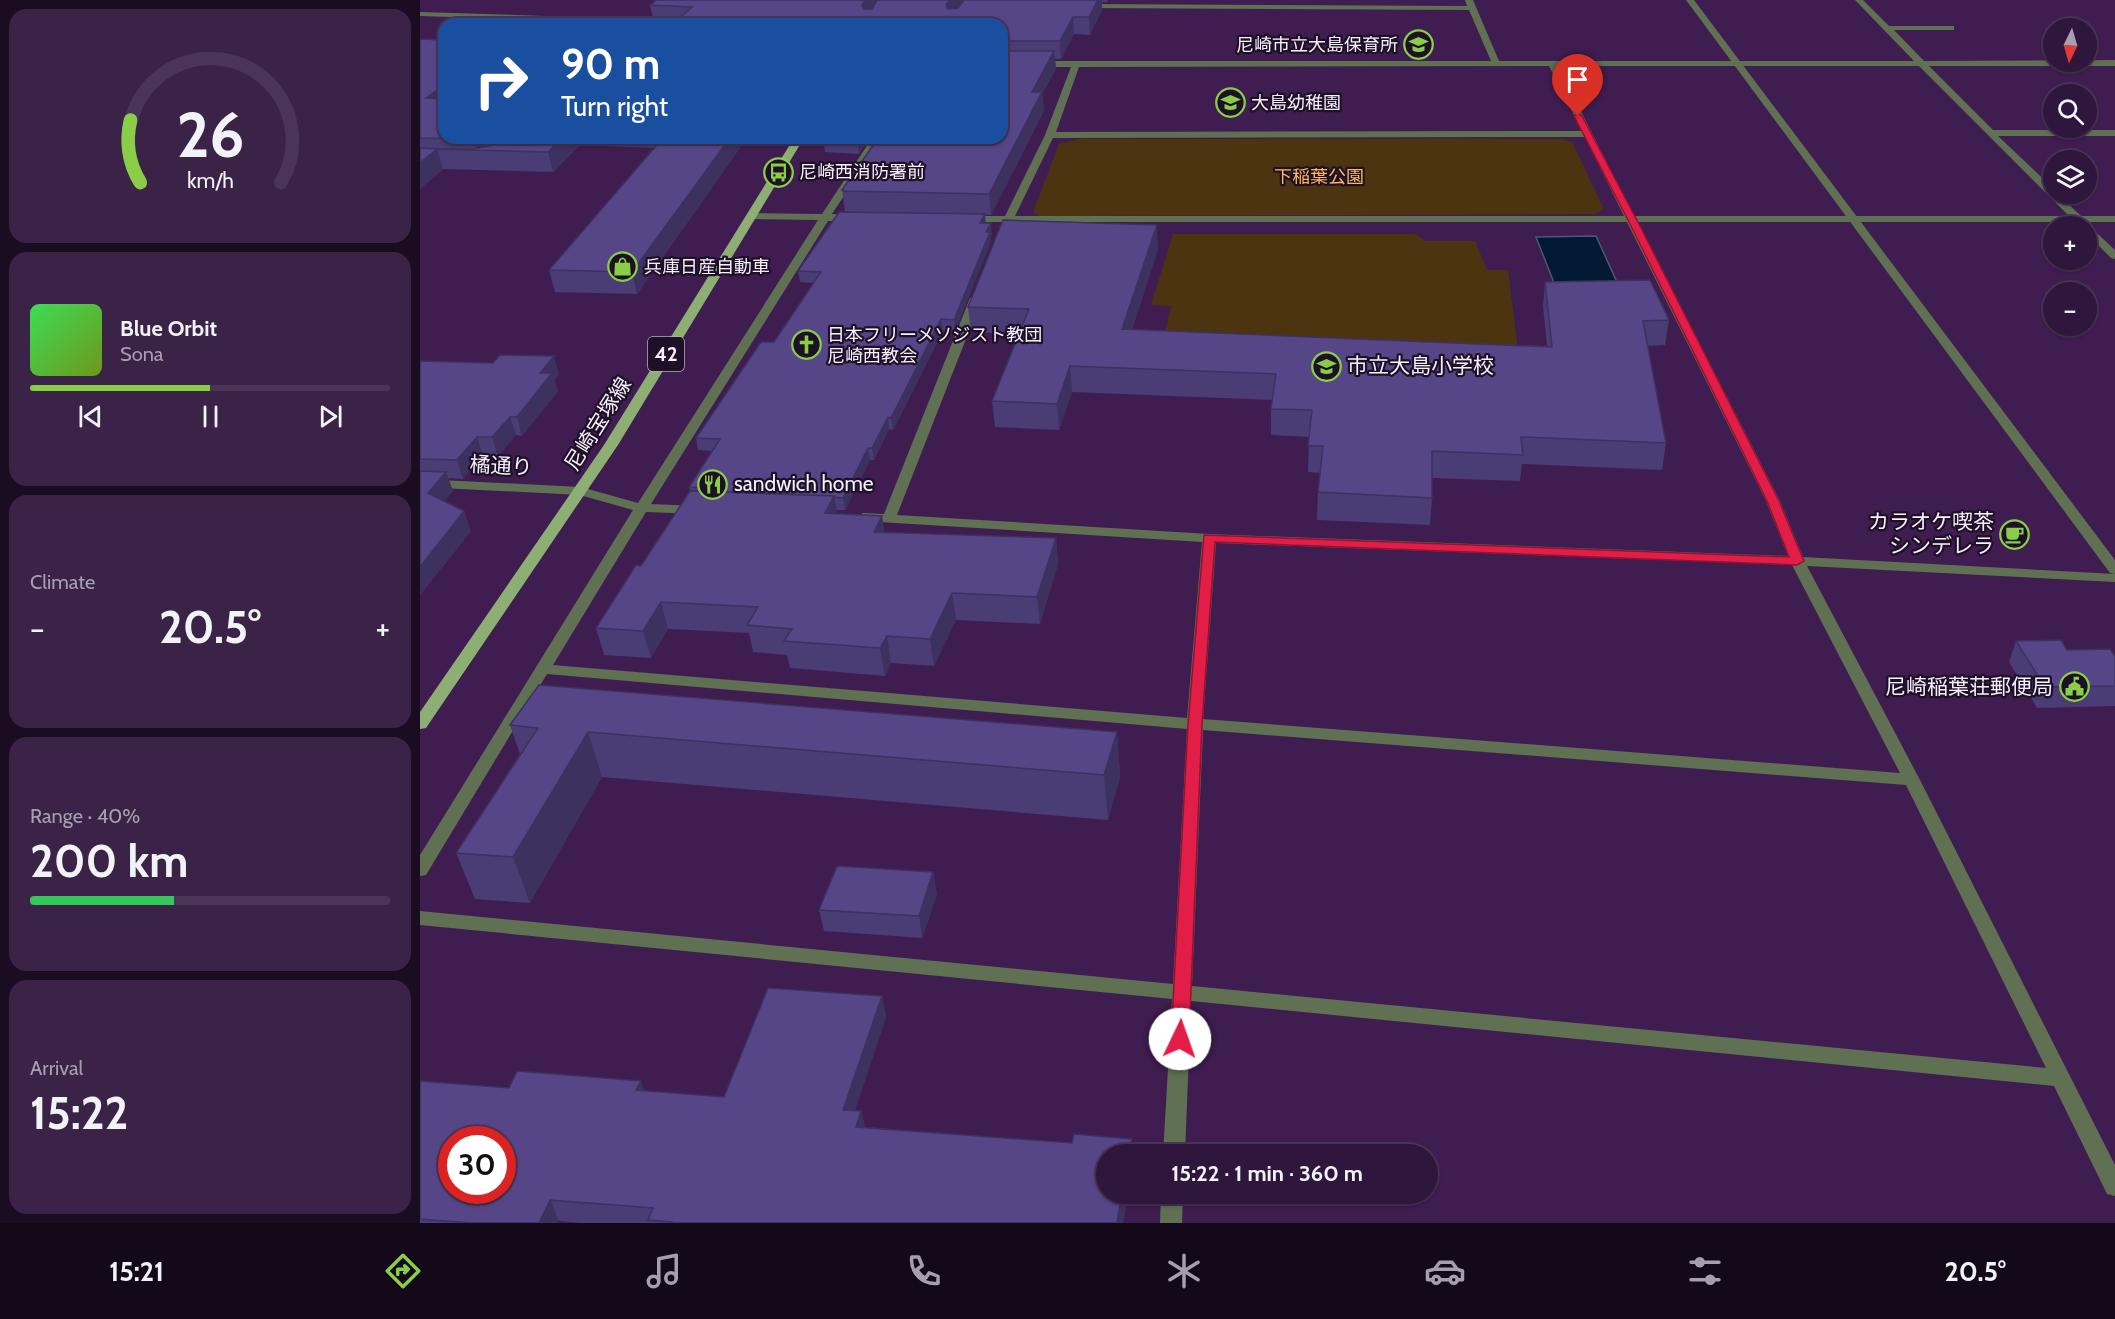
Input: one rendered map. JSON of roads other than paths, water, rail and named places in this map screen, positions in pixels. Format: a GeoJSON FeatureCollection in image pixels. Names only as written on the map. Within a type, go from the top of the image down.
{"type":"FeatureCollection","features":[{"type":"Feature","properties":{"kind":"main road","name":"尼崎宝塚線"},"geometry":{"type":"LineString","coordinates":[[420,724],[580,491],[795,144]]}},
{"type":"Feature","properties":{"kind":"street"},"geometry":{"type":"LineString","coordinates":[[1690,0],[2115,570]]}},
{"type":"Feature","properties":{"kind":"street"},"geometry":{"type":"LineString","coordinates":[[1859,0],[2075,216]]}},
{"type":"Feature","properties":{"kind":"street"},"geometry":{"type":"LineString","coordinates":[[1073,5],[1470,4],[1496,63]]}},
{"type":"Feature","properties":{"kind":"street"},"geometry":{"type":"LineString","coordinates":[[420,14],[546,18]]}},
{"type":"Feature","properties":{"kind":"street"},"geometry":{"type":"LineString","coordinates":[[1887,28],[1951,28]]}},
{"type":"Feature","properties":{"kind":"street"},"geometry":{"type":"LineString","coordinates":[[1552,63],[1773,501],[1797,561],[1911,780],[2115,1187]]}},
{"type":"Feature","properties":{"kind":"street"},"geometry":{"type":"LineString","coordinates":[[2102,63],[2115,74]]}},
{"type":"Feature","properties":{"kind":"street"},"geometry":{"type":"LineString","coordinates":[[1008,64],[2115,63]]}},
{"type":"Feature","properties":{"kind":"street"},"geometry":{"type":"LineString","coordinates":[[999,242],[1050,135],[1076,64]]}},
{"type":"Feature","properties":{"kind":"street"},"geometry":{"type":"LineString","coordinates":[[1990,133],[2115,133]]}},
{"type":"Feature","properties":{"kind":"street"},"geometry":{"type":"LineString","coordinates":[[1050,135],[1587,134]]}},
{"type":"Feature","properties":{"kind":"street"},"geometry":{"type":"LineString","coordinates":[[420,870],[642,508],[873,144]]}},
{"type":"Feature","properties":{"kind":"street"},"geometry":{"type":"LineString","coordinates":[[751,216],[870,218]]}},
{"type":"Feature","properties":{"kind":"street"},"geometry":{"type":"LineString","coordinates":[[950,219],[1853,218],[2043,223]]}},
{"type":"Feature","properties":{"kind":"street"},"geometry":{"type":"LineString","coordinates":[[2097,222],[2115,219]]}},
{"type":"Feature","properties":{"kind":"street"},"geometry":{"type":"LineString","coordinates":[[2097,238],[2115,256]]}},
{"type":"Feature","properties":{"kind":"street"},"geometry":{"type":"LineString","coordinates":[[889,518],[981,286]]}},
{"type":"Feature","properties":{"kind":"street","name":"橘通り"},"geometry":{"type":"LineString","coordinates":[[420,483],[580,491],[642,508],[714,511]]}},
{"type":"Feature","properties":{"kind":"street"},"geometry":{"type":"LineString","coordinates":[[854,516],[1209,538],[1797,561],[2115,578]]}},
{"type":"Feature","properties":{"kind":"street"},"geometry":{"type":"LineString","coordinates":[[1175,1144],[1195,724],[1209,538]]}},
{"type":"Feature","properties":{"kind":"street"},"geometry":{"type":"LineString","coordinates":[[543,669],[1195,724],[1911,780]]}},
{"type":"Feature","properties":{"kind":"street"},"geometry":{"type":"LineString","coordinates":[[420,918],[2060,1078]]}},
{"type":"Feature","properties":{"kind":"street"},"geometry":{"type":"LineString","coordinates":[[1171,1223],[1172,1204]]}},
{"type":"Feature","properties":{"kind":"water"},"geometry":{"type":"Polygon","coordinates":[[[1596,236],[1621,291],[1558,293],[1536,237],[1596,236]]]}},
{"type":"Feature","properties":{"kind":"place","name":"尼崎市立大島保育所"},"geometry":{"type":"Point","coordinates":[1419,45]}},
{"type":"Feature","properties":{"kind":"place","name":"大島幼稚園"},"geometry":{"type":"Point","coordinates":[1230,103]}},
{"type":"Feature","properties":{"kind":"place","name":"尼崎西消防署前"},"geometry":{"type":"Point","coordinates":[778,172]}},
{"type":"Feature","properties":{"kind":"place","name":"兵庫日産自動車"},"geometry":{"type":"Point","coordinates":[623,267]}},
{"type":"Feature","properties":{"kind":"place","name":"日本フリーメソジスト教団 尼崎西教会"},"geometry":{"type":"Point","coordinates":[806,345]}},
{"type":"Feature","properties":{"kind":"place","name":"市立大島小学校"},"geometry":{"type":"Point","coordinates":[1326,366]}},
{"type":"Feature","properties":{"kind":"place","name":"sandwich home"},"geometry":{"type":"Point","coordinates":[713,484]}},
{"type":"Feature","properties":{"kind":"place","name":"カラオケ喫茶 シンデレラ"},"geometry":{"type":"Point","coordinates":[2015,534]}},
{"type":"Feature","properties":{"kind":"place","name":"尼崎稲葉荘郵便局"},"geometry":{"type":"Point","coordinates":[2074,687]}},
{"type":"Feature","properties":{"kind":"park label","name":"下稲葉公園"},"geometry":{"type":"Point","coordinates":[1319,177]}}]}
